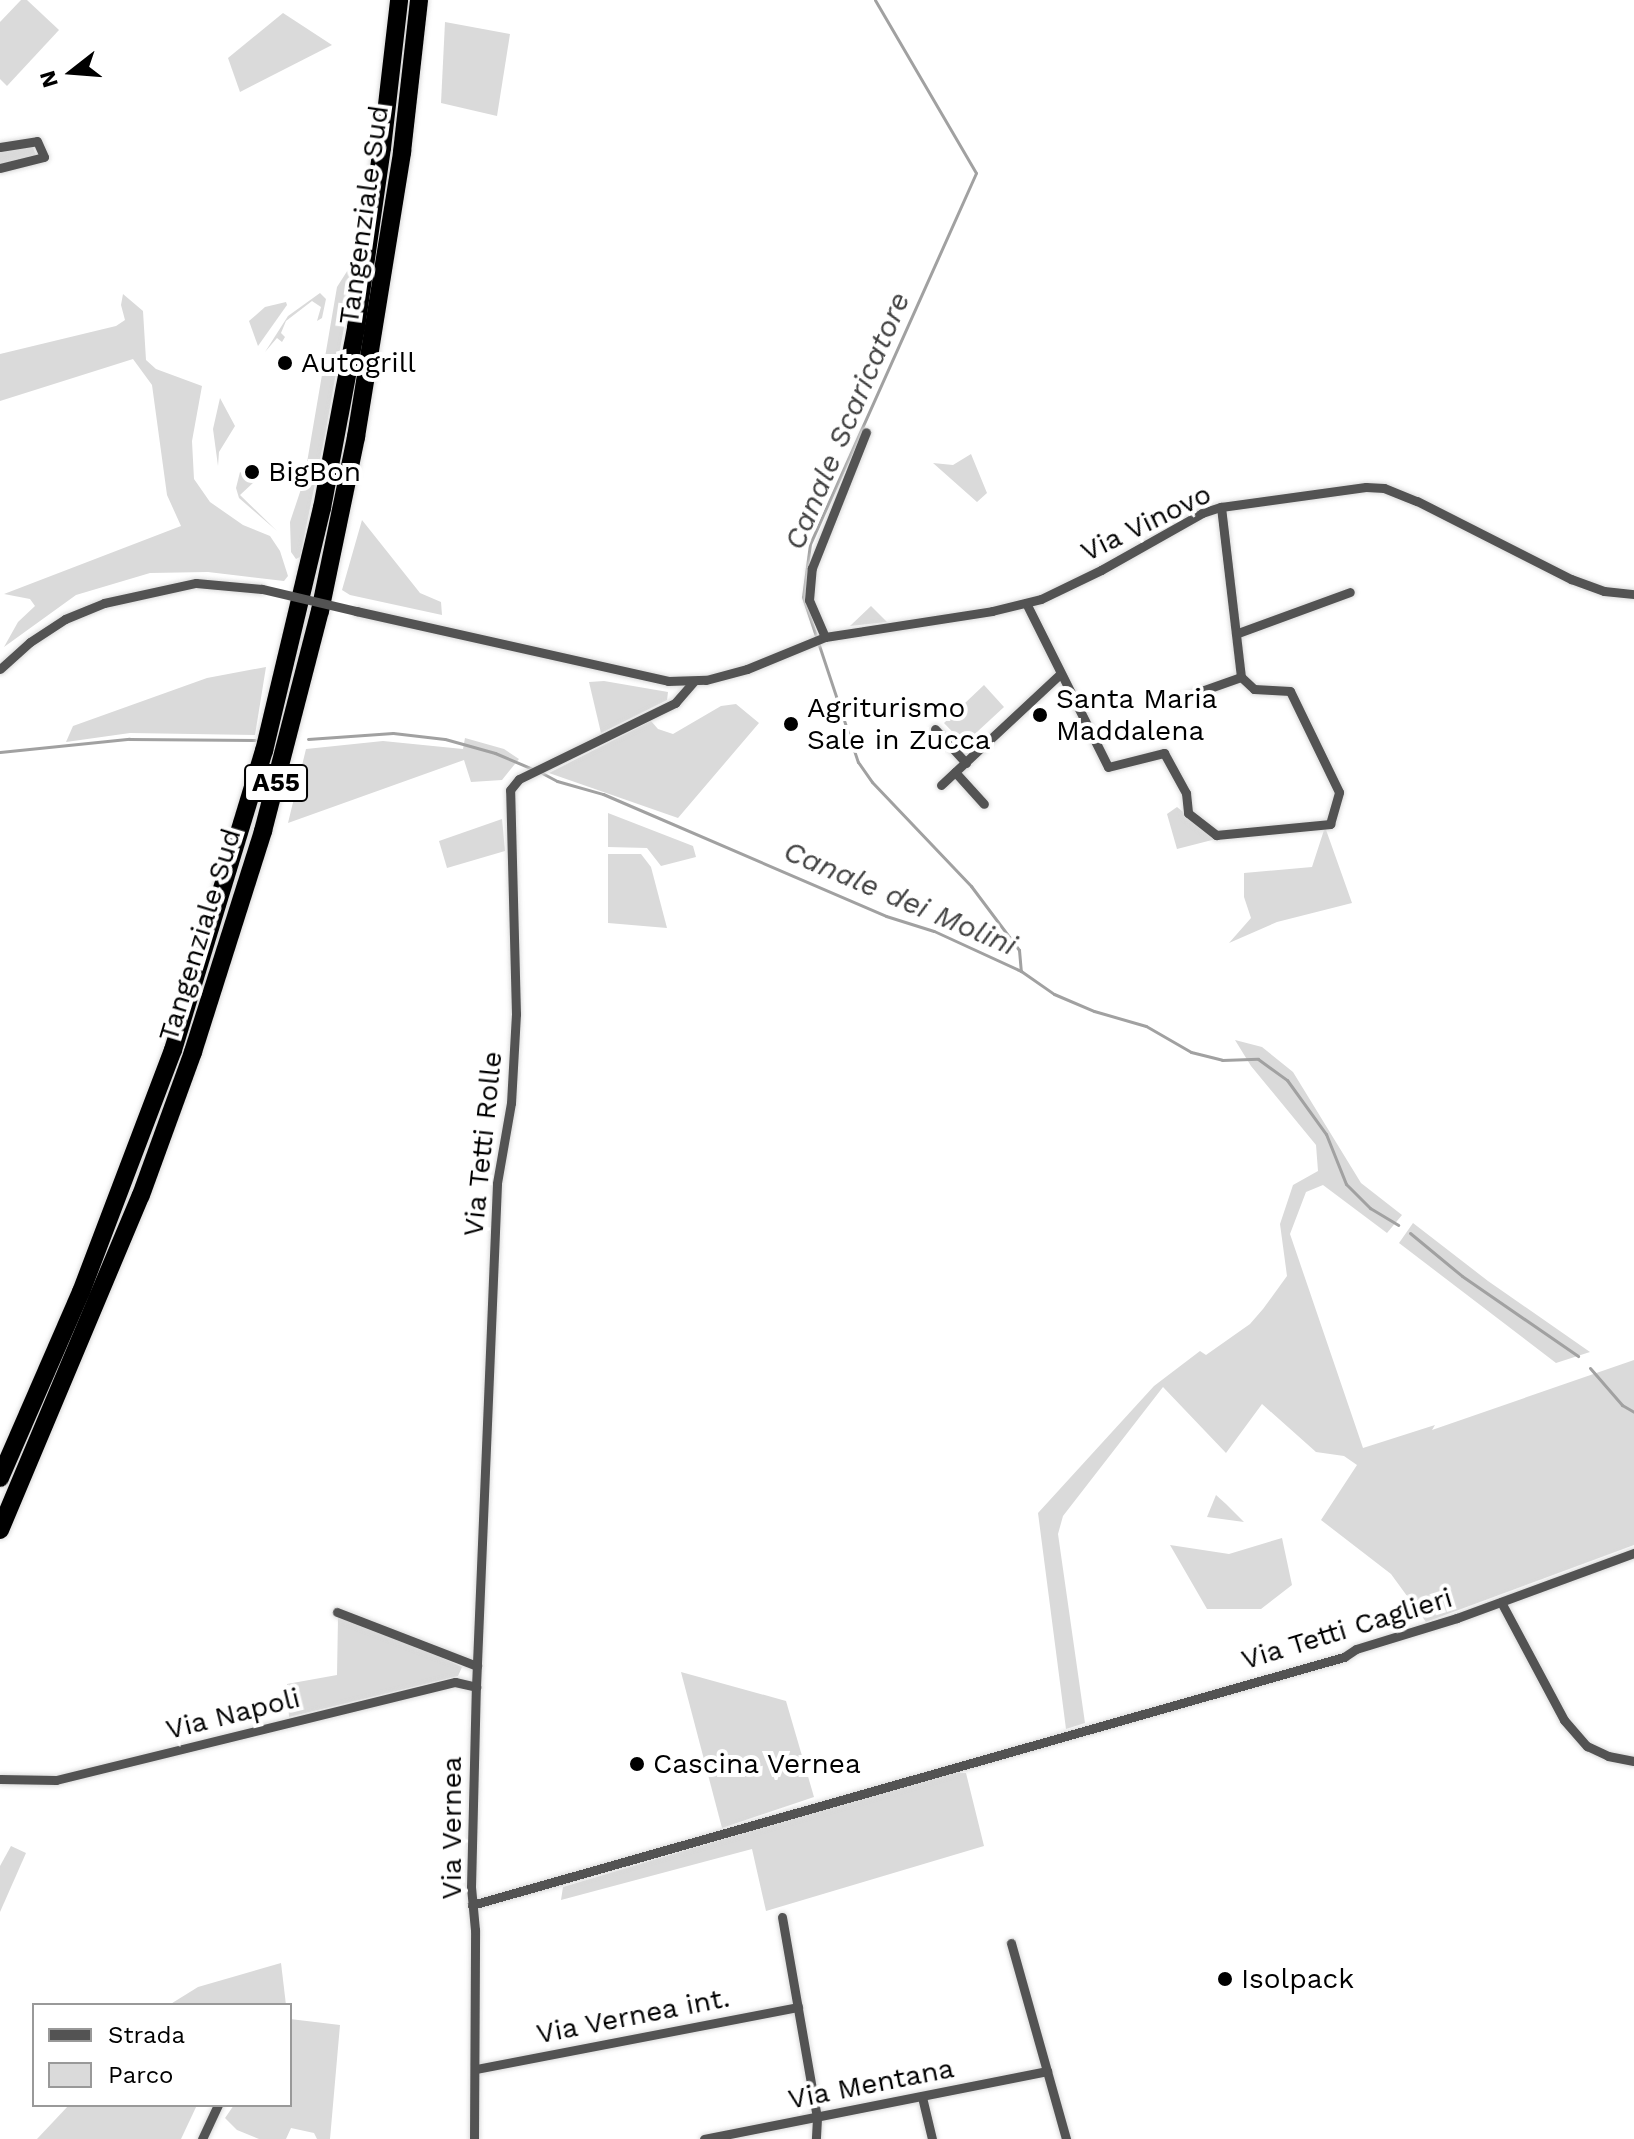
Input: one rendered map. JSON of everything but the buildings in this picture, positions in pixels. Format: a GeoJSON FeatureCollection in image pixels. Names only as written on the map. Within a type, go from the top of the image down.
{"type":"FeatureCollection","features":[{"type":"Feature","properties":{"kind":"highway","name":"Tangenziale Sud"},"geometry":{"type":"LineString","coordinates":[[0,1478],[81,1292],[173,1050],[264,751],[322,508],[356,328],[399,0]]}},
{"type":"Feature","properties":{"kind":"highway","name":"Tangenziale Sud"},"geometry":{"type":"LineString","coordinates":[[0,1530],[141,1195],[193,1052],[263,831],[320,611],[356,437],[389,250],[419,0]]}},
{"type":"Feature","properties":{"kind":"street"},"geometry":{"type":"LineString","coordinates":[[0,147],[37,141],[44,157],[0,168]]}},
{"type":"Feature","properties":{"kind":"street"},"geometry":{"type":"LineString","coordinates":[[822,638],[809,600],[812,568],[866,432]]}},
{"type":"Feature","properties":{"kind":"street","name":"Via Vinovo"},"geometry":{"type":"LineString","coordinates":[[693,682],[747,669],[822,638],[1026,603],[1101,570],[1202,513],[1221,507],[1344,489],[1384,488],[1417,501],[1571,579],[1604,591],[1634,594]]}},
{"type":"Feature","properties":{"kind":"street"},"geometry":{"type":"LineString","coordinates":[[1026,603],[1106,765],[1111,767],[1164,753],[1186,793],[1188,813],[1216,835],[1330,824],[1339,792],[1290,691],[1254,689],[1241,677],[1221,507]]}},
{"type":"Feature","properties":{"kind":"street"},"geometry":{"type":"LineString","coordinates":[[0,669],[30,642],[53,627],[104,603],[196,583],[262,589],[668,681],[693,682]]}},
{"type":"Feature","properties":{"kind":"street"},"geometry":{"type":"LineString","coordinates":[[1238,633],[1350,592]]}},
{"type":"Feature","properties":{"kind":"street"},"geometry":{"type":"LineString","coordinates":[[941,785],[1059,675]]}},
{"type":"Feature","properties":{"kind":"street"},"geometry":{"type":"LineString","coordinates":[[1173,701],[1241,677]]}},
{"type":"Feature","properties":{"kind":"street","name":"Via Tetti Rolle"},"geometry":{"type":"LineString","coordinates":[[477,1666],[497,1183],[511,1103],[515,1028],[517,968],[510,790],[513,783],[526,776],[675,703],[693,682]]}},
{"type":"Feature","properties":{"kind":"street"},"geometry":{"type":"LineString","coordinates":[[935,729],[966,763]]}},
{"type":"Feature","properties":{"kind":"street"},"geometry":{"type":"LineString","coordinates":[[955,772],[984,804]]}},
{"type":"Feature","properties":{"kind":"street","name":"Via Tetti Caglieri"},"geometry":{"type":"LineString","coordinates":[[472,1905],[1344,1657],[1356,1649],[1501,1602],[1634,1553]]}},
{"type":"Feature","properties":{"kind":"street"},"geometry":{"type":"LineString","coordinates":[[1501,1602],[1564,1720],[1587,1746],[1608,1756],[1634,1761]]}},
{"type":"Feature","properties":{"kind":"street"},"geometry":{"type":"LineString","coordinates":[[337,1612],[477,1666]]}},
{"type":"Feature","properties":{"kind":"street","name":"Via Vernea"},"geometry":{"type":"LineString","coordinates":[[474,2139],[476,2069],[472,1905],[477,1666]]}},
{"type":"Feature","properties":{"kind":"street","name":"Via Napoli"},"geometry":{"type":"LineString","coordinates":[[0,1779],[56,1780],[455,1682],[476,1687]]}},
{"type":"Feature","properties":{"kind":"street"},"geometry":{"type":"LineString","coordinates":[[782,1917],[817,2118],[816,2139]]}},
{"type":"Feature","properties":{"kind":"street"},"geometry":{"type":"LineString","coordinates":[[1011,1943],[1066,2139]]}},
{"type":"Feature","properties":{"kind":"street","name":"Via Vernea int."},"geometry":{"type":"LineString","coordinates":[[476,2069],[798,2007]]}},
{"type":"Feature","properties":{"kind":"street","name":"Via Mentana"},"geometry":{"type":"LineString","coordinates":[[704,2139],[1047,2071]]}},
{"type":"Feature","properties":{"kind":"street"},"geometry":{"type":"LineString","coordinates":[[922,2097],[932,2139]]}},
{"type":"Feature","properties":{"kind":"street"},"geometry":{"type":"LineString","coordinates":[[202,2139],[217,2107]]}},
{"type":"Feature","properties":{"kind":"green space"},"geometry":{"type":"Polygon","coordinates":[[[21,0],[27,0],[59,30],[7,86],[0,79],[0,22],[21,0]]]}},
{"type":"Feature","properties":{"kind":"green space"},"geometry":{"type":"Polygon","coordinates":[[[283,13],[332,45],[240,92],[228,58],[283,13]]]}},
{"type":"Feature","properties":{"kind":"green space"},"geometry":{"type":"Polygon","coordinates":[[[445,22],[510,34],[497,116],[441,103],[445,22]]]}},
{"type":"Feature","properties":{"kind":"green space"},"geometry":{"type":"Polygon","coordinates":[[[32,145],[37,158],[0,167],[0,150],[32,145]]]}},
{"type":"Feature","properties":{"kind":"green space"},"geometry":{"type":"Polygon","coordinates":[[[351,265],[354,267],[326,430],[300,557],[296,559],[291,552],[290,522],[304,480],[337,287],[351,265]]]}},
{"type":"Feature","properties":{"kind":"green space"},"geometry":{"type":"Polygon","coordinates":[[[320,293],[326,299],[322,318],[317,321],[321,307],[312,301],[286,321],[281,333],[285,337],[282,342],[277,338],[265,352],[288,316],[320,293]]]}},
{"type":"Feature","properties":{"kind":"green space"},"geometry":{"type":"Polygon","coordinates":[[[123,294],[143,311],[146,360],[156,369],[202,386],[192,441],[194,479],[210,502],[243,525],[270,536],[280,551],[288,576],[284,581],[208,572],[150,573],[76,595],[4,647],[18,622],[35,606],[30,599],[4,594],[181,526],[167,495],[152,385],[133,359],[0,401],[0,354],[116,326],[125,320],[121,305],[123,294]]]}},
{"type":"Feature","properties":{"kind":"green space"},"geometry":{"type":"Polygon","coordinates":[[[286,302],[287,305],[258,346],[249,321],[265,307],[286,302]]]}},
{"type":"Feature","properties":{"kind":"green space"},"geometry":{"type":"Polygon","coordinates":[[[220,398],[235,426],[219,452],[218,466],[213,429],[220,398]]]}},
{"type":"Feature","properties":{"kind":"green space"},"geometry":{"type":"Polygon","coordinates":[[[971,454],[987,493],[977,502],[933,463],[953,465],[971,454]]]}},
{"type":"Feature","properties":{"kind":"green space"},"geometry":{"type":"Polygon","coordinates":[[[240,472],[254,482],[240,495],[277,531],[239,498],[236,488],[240,472]]]}},
{"type":"Feature","properties":{"kind":"green space"},"geometry":{"type":"Polygon","coordinates":[[[362,520],[420,593],[441,602],[442,615],[350,595],[342,590],[362,520]]]}},
{"type":"Feature","properties":{"kind":"green space"},"geometry":{"type":"Polygon","coordinates":[[[871,606],[887,622],[850,626],[871,606]]]}},
{"type":"Feature","properties":{"kind":"green space"},"geometry":{"type":"Polygon","coordinates":[[[266,667],[255,735],[130,733],[66,742],[73,726],[207,678],[266,667]]]}},
{"type":"Feature","properties":{"kind":"green space"},"geometry":{"type":"Polygon","coordinates":[[[604,681],[668,692],[667,700],[601,733],[589,682],[604,681]]]}},
{"type":"Feature","properties":{"kind":"green space"},"geometry":{"type":"Polygon","coordinates":[[[984,685],[1004,707],[964,744],[944,723],[984,685]]]}},
{"type":"Feature","properties":{"kind":"green space"},"geometry":{"type":"Polygon","coordinates":[[[736,704],[759,723],[678,818],[549,773],[651,721],[658,729],[673,734],[721,706],[736,704]]]}},
{"type":"Feature","properties":{"kind":"green space"},"geometry":{"type":"Polygon","coordinates":[[[465,738],[504,749],[519,759],[502,780],[471,782],[464,760],[288,823],[306,749],[383,741],[463,749],[465,738]]]}},
{"type":"Feature","properties":{"kind":"green space"},"geometry":{"type":"Polygon","coordinates":[[[1177,807],[1216,839],[1177,849],[1167,814],[1177,807]]]}},
{"type":"Feature","properties":{"kind":"green space"},"geometry":{"type":"Polygon","coordinates":[[[608,813],[693,846],[696,857],[661,866],[647,848],[608,847],[608,813]]]}},
{"type":"Feature","properties":{"kind":"green space"},"geometry":{"type":"Polygon","coordinates":[[[502,819],[505,851],[447,868],[439,841],[502,819]]]}},
{"type":"Feature","properties":{"kind":"green space"},"geometry":{"type":"Polygon","coordinates":[[[1325,827],[1352,903],[1277,922],[1229,943],[1251,918],[1244,897],[1244,873],[1312,867],[1325,827]]]}},
{"type":"Feature","properties":{"kind":"green space"},"geometry":{"type":"Polygon","coordinates":[[[608,854],[641,854],[651,867],[667,928],[608,923],[608,854]]]}},
{"type":"Feature","properties":{"kind":"green space"},"geometry":{"type":"Polygon","coordinates":[[[1235,1040],[1262,1047],[1293,1072],[1361,1183],[1402,1215],[1387,1233],[1323,1185],[1306,1192],[1290,1234],[1363,1448],[1435,1425],[1432,1430],[1634,1360],[1634,1545],[1426,1622],[1391,1574],[1321,1520],[1357,1465],[1344,1456],[1316,1452],[1262,1404],[1226,1453],[1163,1387],[1063,1516],[1058,1534],[1085,1723],[1066,1729],[1038,1513],[1154,1386],[1200,1351],[1206,1355],[1250,1324],[1263,1309],[1287,1276],[1280,1224],[1293,1185],[1318,1171],[1316,1145],[1251,1066],[1235,1040]]]}},
{"type":"Feature","properties":{"kind":"green space"},"geometry":{"type":"Polygon","coordinates":[[[1413,1223],[1488,1281],[1590,1352],[1556,1363],[1399,1243],[1413,1223]]]}},
{"type":"Feature","properties":{"kind":"green space"},"geometry":{"type":"Polygon","coordinates":[[[1216,1495],[1226,1504],[1244,1522],[1207,1517],[1216,1495]]]}},
{"type":"Feature","properties":{"kind":"green space"},"geometry":{"type":"Polygon","coordinates":[[[1282,1538],[1292,1585],[1261,1609],[1207,1609],[1170,1545],[1229,1554],[1282,1538]]]}},
{"type":"Feature","properties":{"kind":"green space"},"geometry":{"type":"Polygon","coordinates":[[[338,1617],[462,1667],[458,1676],[289,1717],[287,1684],[337,1675],[338,1617]]]}},
{"type":"Feature","properties":{"kind":"green space"},"geometry":{"type":"Polygon","coordinates":[[[681,1672],[786,1701],[814,1797],[722,1828],[681,1672]]]}},
{"type":"Feature","properties":{"kind":"green space"},"geometry":{"type":"Polygon","coordinates":[[[945,1773],[966,1773],[984,1846],[766,1911],[752,1849],[561,1900],[563,1887],[945,1773]]]}},
{"type":"Feature","properties":{"kind":"green space"},"geometry":{"type":"Polygon","coordinates":[[[11,1846],[26,1853],[0,1912],[0,1866],[11,1846]]]}},
{"type":"Feature","properties":{"kind":"green space"},"geometry":{"type":"Polygon","coordinates":[[[281,1963],[286,2003],[172,2003],[198,1987],[281,1963]]]}},
{"type":"Feature","properties":{"kind":"green space"},"geometry":{"type":"Polygon","coordinates":[[[292,2019],[340,2025],[330,2139],[317,2139],[314,2133],[291,2128],[286,2139],[259,2139],[237,2130],[225,2118],[233,2107],[292,2107],[292,2019]]]}},
{"type":"Feature","properties":{"kind":"green space"},"geometry":{"type":"Polygon","coordinates":[[[67,2107],[196,2107],[181,2139],[37,2139],[67,2107]]]}},
{"type":"Feature","properties":{"kind":"waterway","name":"Canale Scaricatore"},"geometry":{"type":"LineString","coordinates":[[875,0],[976,173],[810,544],[803,597],[858,762],[872,782],[971,886],[1019,950],[1021,971]]}},
{"type":"Feature","properties":{"kind":"waterway","name":"Canale dei Molini"},"geometry":{"type":"LineString","coordinates":[[308,739],[393,733],[445,739],[495,753],[535,770]]}},
{"type":"Feature","properties":{"kind":"waterway","name":"Canale dei Molini"},"geometry":{"type":"LineString","coordinates":[[0,752],[129,739],[255,740]]}},
{"type":"Feature","properties":{"kind":"waterway","name":"Canale dei Molini"},"geometry":{"type":"LineString","coordinates":[[542,773],[557,781],[603,794],[886,916],[934,931],[1021,971],[1054,994],[1094,1011],[1146,1026],[1191,1052],[1222,1060],[1258,1059],[1287,1080],[1326,1134],[1346,1184],[1370,1208],[1398,1225]]}},
{"type":"Feature","properties":{"kind":"waterway","name":"Canale dei Molini"},"geometry":{"type":"LineString","coordinates":[[1410,1233],[1462,1276],[1578,1356]]}},
{"type":"Feature","properties":{"kind":"waterway","name":"Canale dei Molini"},"geometry":{"type":"LineString","coordinates":[[1590,1368],[1622,1405],[1634,1412]]}},
{"type":"Feature","properties":{"kind":"place","name":"Autogrill"},"geometry":{"type":"Point","coordinates":[285,363]}},
{"type":"Feature","properties":{"kind":"place","name":"BigBon"},"geometry":{"type":"Point","coordinates":[252,472]}},
{"type":"Feature","properties":{"kind":"place","name":"Santa Maria Maddalena"},"geometry":{"type":"Point","coordinates":[1040,715]}},
{"type":"Feature","properties":{"kind":"place","name":"Agriturismo Sale in Zucca"},"geometry":{"type":"Point","coordinates":[791,724]}},
{"type":"Feature","properties":{"kind":"place","name":"Cascina Vernea"},"geometry":{"type":"Point","coordinates":[637,1764]}},
{"type":"Feature","properties":{"kind":"place","name":"Isolpack"},"geometry":{"type":"Point","coordinates":[1225,1979]}}]}
